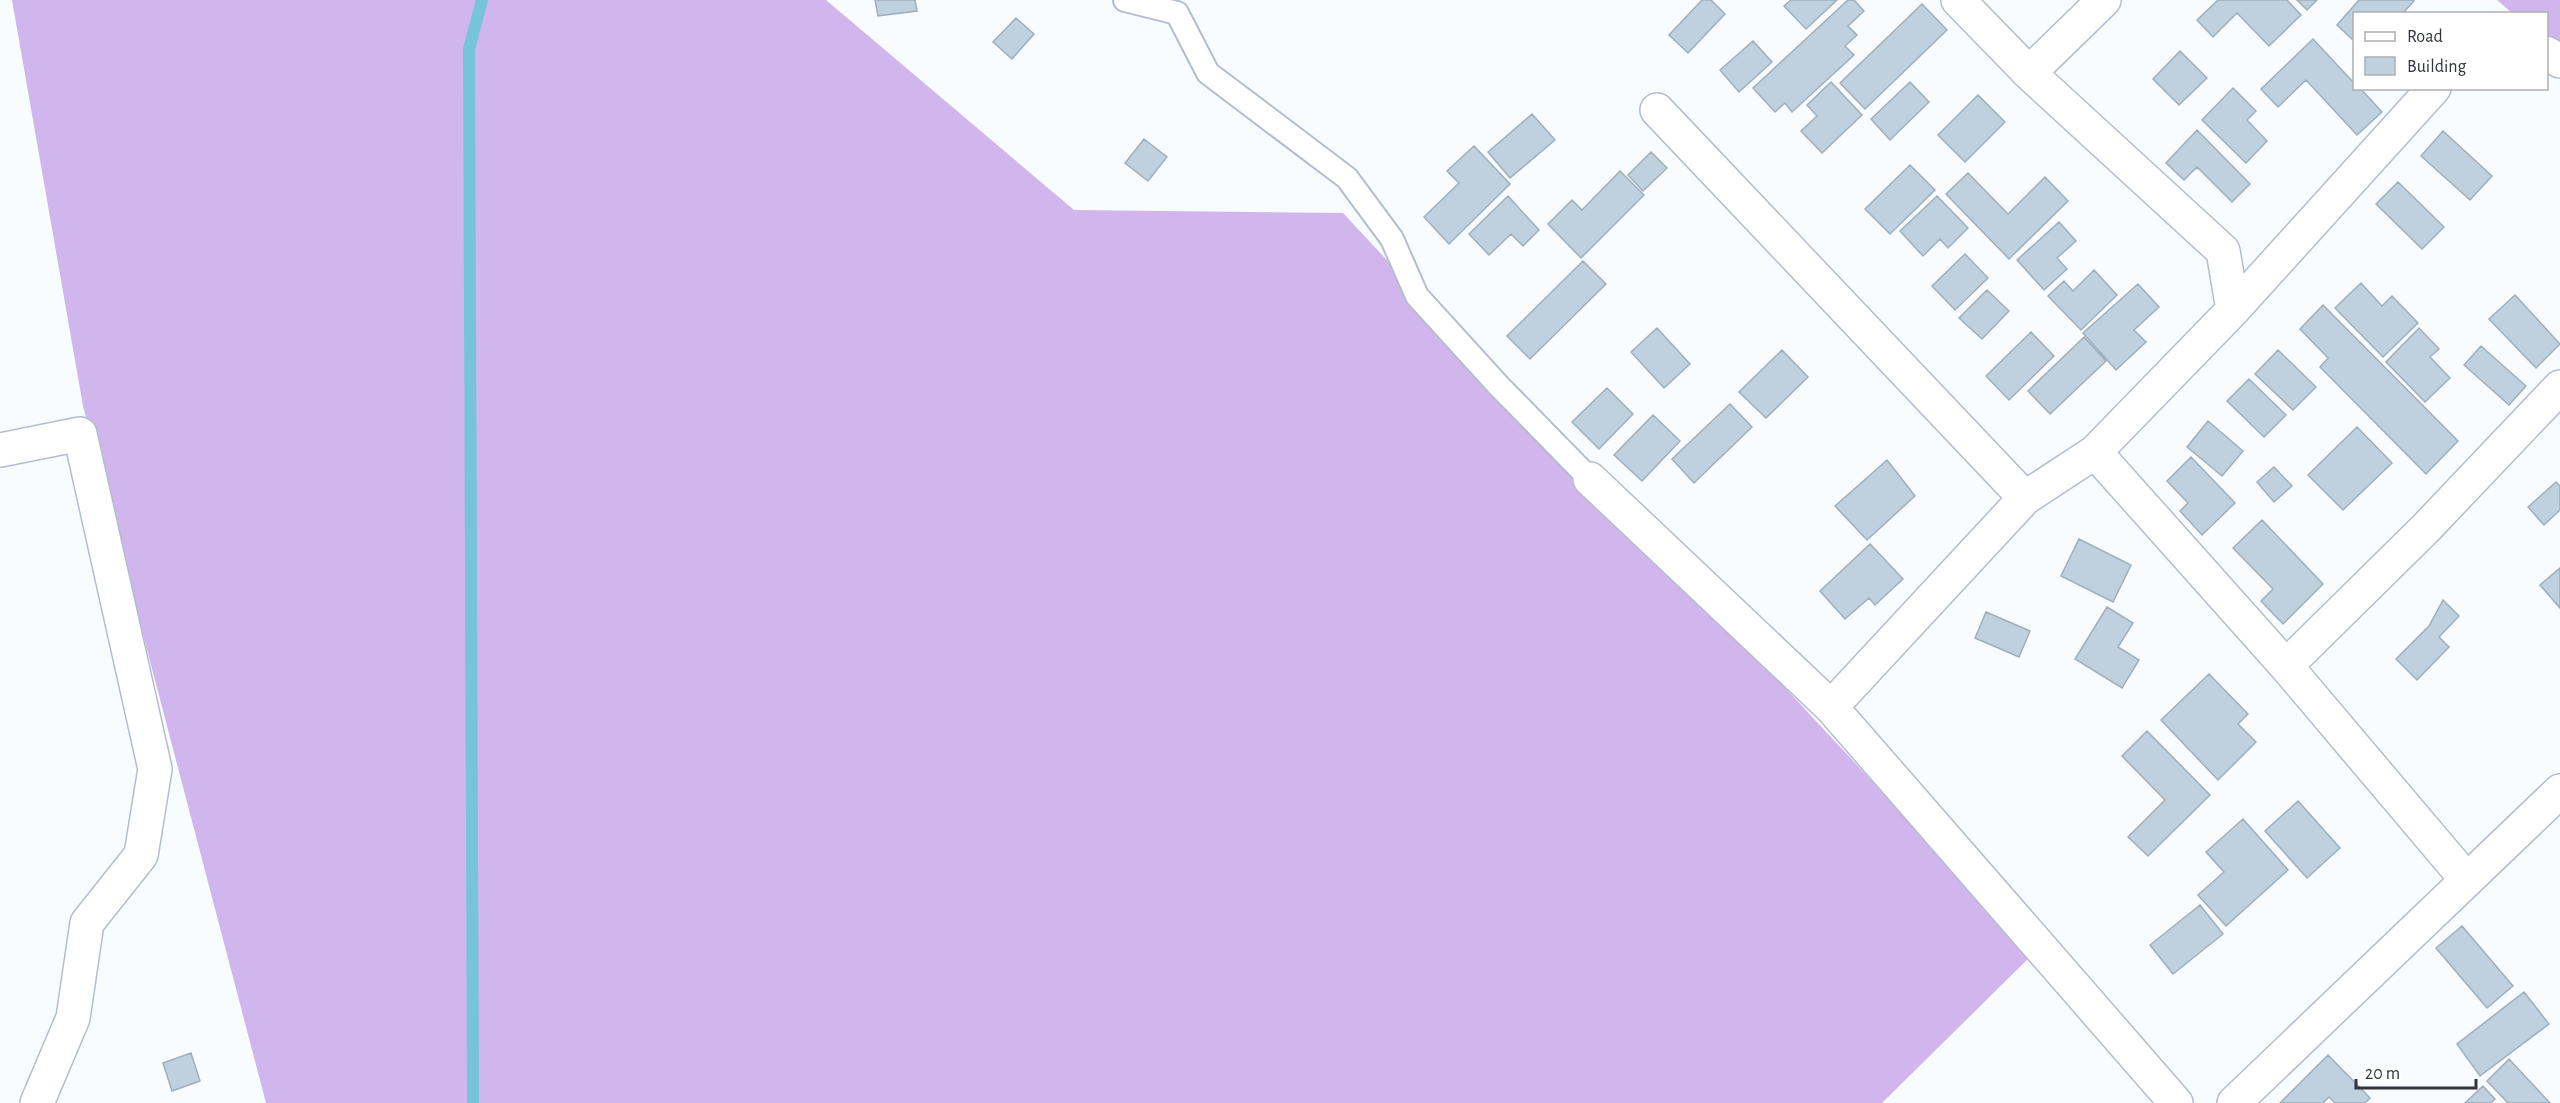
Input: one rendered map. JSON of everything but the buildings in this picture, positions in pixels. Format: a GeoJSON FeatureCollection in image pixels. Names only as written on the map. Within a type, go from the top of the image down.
{"type":"FeatureCollection","features":[{"type":"Feature","properties":{"kind":"street"},"geometry":{"type":"LineString","coordinates":[[1958,0],[2029,73],[2223,251],[2233,310]]}},
{"type":"Feature","properties":{"kind":"street"},"geometry":{"type":"LineString","coordinates":[[2029,73],[2104,0]]}},
{"type":"Feature","properties":{"kind":"street"},"geometry":{"type":"LineString","coordinates":[[1831,707],[2025,498],[2095,452],[2233,310],[2432,90]]}},
{"type":"Feature","properties":{"kind":"street"},"geometry":{"type":"LineString","coordinates":[[1657,110],[2025,498]]}},
{"type":"Feature","properties":{"kind":"street"},"geometry":{"type":"LineString","coordinates":[[2286,666],[2426,528],[2560,387]]}},
{"type":"Feature","properties":{"kind":"street"},"geometry":{"type":"LineString","coordinates":[[0,450],[80,434],[155,769],[141,855],[87,923],[73,1018],[37,1103]]}},
{"type":"Feature","properties":{"kind":"street"},"geometry":{"type":"LineString","coordinates":[[2095,452],[2286,666],[2467,880]]}},
{"type":"Feature","properties":{"kind":"street"},"geometry":{"type":"LineString","coordinates":[[1590,479],[1831,707],[2176,1103]]}},
{"type":"Feature","properties":{"kind":"street"},"geometry":{"type":"LineString","coordinates":[[2234,1103],[2560,791]]}},
{"type":"Feature","properties":{"kind":"lane"},"geometry":{"type":"LineString","coordinates":[[1125,0],[1177,13],[1208,73],[1347,177],[1392,239],[1417,296],[1498,386],[1590,479]]}},
{"type":"Feature","properties":{"kind":"shaded area"},"geometry":{"type":"Polygon","coordinates":[[[12,0],[826,0],[1074,210],[1343,213],[2033,954],[1882,1103],[266,1103],[83,406],[12,0]]]}},
{"type":"Feature","properties":{"kind":"shaded area"},"geometry":{"type":"Polygon","coordinates":[[[2497,0],[2560,0],[2560,57],[2548,46],[2548,12],[2511,12],[2497,0]]]}},
{"type":"Feature","properties":{"kind":"waterway"},"geometry":{"type":"LineString","coordinates":[[473,1103],[469,49],[482,0]]}}]}
